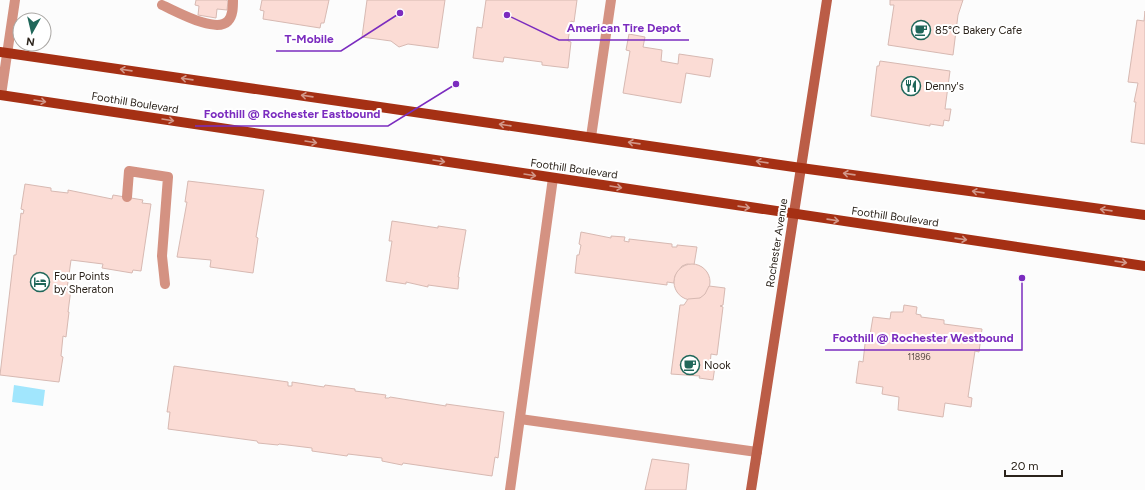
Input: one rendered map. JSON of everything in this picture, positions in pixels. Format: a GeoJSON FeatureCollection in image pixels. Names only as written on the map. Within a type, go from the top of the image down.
{"type":"FeatureCollection","features":[{"type":"Feature","properties":{"kind":"main road","name":"Rochester Avenue"},"geometry":{"type":"LineString","coordinates":[[751,490],[827,0]]}},
{"type":"Feature","properties":{"kind":"main road"},"geometry":{"type":"LineString","coordinates":[[4,52],[801,168],[1145,215]]}},
{"type":"Feature","properties":{"kind":"main road","name":"Foothill Boulevard"},"geometry":{"type":"LineString","coordinates":[[1,95],[1145,266]]}},
{"type":"Feature","properties":{"kind":"lane"},"geometry":{"type":"LineString","coordinates":[[1,95],[4,52],[15,0]]}},
{"type":"Feature","properties":{"kind":"lane"},"geometry":{"type":"LineString","coordinates":[[162,5],[204,23],[221,25],[227,22],[231,17],[234,0]]}},
{"type":"Feature","properties":{"kind":"lane"},"geometry":{"type":"LineString","coordinates":[[591,137],[611,0]]}},
{"type":"Feature","properties":{"kind":"lane"},"geometry":{"type":"LineString","coordinates":[[126,197],[129,171],[168,177],[162,256],[165,284]]}},
{"type":"Feature","properties":{"kind":"lane"},"geometry":{"type":"LineString","coordinates":[[510,490],[553,178]]}},
{"type":"Feature","properties":{"kind":"lane"},"geometry":{"type":"LineString","coordinates":[[520,419],[757,452]]}},
{"type":"Feature","properties":{"kind":"water"},"geometry":{"type":"Polygon","coordinates":[[[14,385],[45,390],[43,406],[12,402],[14,385]]]}},
{"type":"Feature","properties":{"kind":"building"},"geometry":{"type":"Polygon","coordinates":[[[196,0],[226,0],[228,1],[227,10],[217,9],[216,18],[198,15],[199,6],[195,5],[196,0]]]}},
{"type":"Feature","properties":{"kind":"building"},"geometry":{"type":"Polygon","coordinates":[[[262,0],[329,0],[324,23],[321,23],[320,28],[263,19],[264,11],[260,10],[262,0]]]}},
{"type":"Feature","properties":{"kind":"building"},"geometry":{"type":"Polygon","coordinates":[[[367,0],[445,0],[438,48],[408,44],[399,47],[391,41],[362,37],[367,0]]]}},
{"type":"Feature","properties":{"kind":"building"},"geometry":{"type":"Polygon","coordinates":[[[486,0],[577,0],[574,22],[571,21],[568,41],[571,42],[568,68],[542,65],[542,62],[504,57],[503,62],[473,58],[477,27],[482,28],[486,0]]]}},
{"type":"Feature","properties":{"kind":"building"},"geometry":{"type":"Polygon","coordinates":[[[890,0],[963,0],[958,15],[953,55],[888,45],[894,5],[890,5],[890,0]]]}},
{"type":"Feature","properties":{"kind":"building"},"geometry":{"type":"Polygon","coordinates":[[[1145,11],[1145,144],[1131,142],[1136,102],[1134,102],[1138,83],[1128,82],[1137,20],[1144,21],[1145,11]]]}},
{"type":"Feature","properties":{"kind":"building"},"geometry":{"type":"Polygon","coordinates":[[[629,34],[645,37],[643,47],[662,50],[661,61],[678,64],[679,54],[713,59],[710,77],[686,73],[681,103],[623,93],[630,51],[626,50],[629,34]]]}},
{"type":"Feature","properties":{"kind":"building","name":"Denny's"},"geometry":{"type":"Polygon","coordinates":[[[880,61],[950,71],[945,109],[951,109],[949,121],[944,120],[943,126],[930,124],[930,126],[871,116],[877,66],[879,66],[880,61]]]}},
{"type":"Feature","properties":{"kind":"building"},"geometry":{"type":"Polygon","coordinates":[[[188,181],[264,190],[256,237],[258,238],[253,273],[210,267],[211,260],[177,257],[187,202],[185,202],[188,181]]]}},
{"type":"Feature","properties":{"kind":"building","name":"Four Points by Sheraton"},"geometry":{"type":"Polygon","coordinates":[[[25,184],[51,188],[51,191],[68,193],[68,190],[112,199],[113,195],[143,200],[142,203],[151,204],[141,271],[133,270],[132,273],[102,268],[103,264],[71,260],[67,289],[71,289],[69,312],[66,337],[63,336],[61,356],[63,357],[59,382],[0,375],[14,255],[16,255],[21,213],[23,214],[24,210],[21,209],[25,184]]]}},
{"type":"Feature","properties":{"kind":"building"},"geometry":{"type":"Polygon","coordinates":[[[392,221],[438,228],[438,226],[466,230],[458,277],[458,289],[428,285],[428,287],[406,282],[406,284],[386,281],[392,241],[389,241],[392,221]]]}},
{"type":"Feature","properties":{"kind":"building"},"geometry":{"type":"Polygon","coordinates":[[[581,232],[611,238],[611,236],[625,237],[624,241],[629,242],[629,239],[672,244],[672,247],[677,247],[677,245],[697,247],[694,265],[687,264],[682,266],[675,276],[674,283],[667,282],[667,285],[575,273],[577,255],[579,255],[581,245],[579,244],[581,232]]]}},
{"type":"Feature","properties":{"kind":"building"},"geometry":{"type":"Polygon","coordinates":[[[692,264],[705,269],[710,282],[705,295],[692,300],[679,295],[674,282],[679,269],[692,264]]]}},
{"type":"Feature","properties":{"kind":"building"},"geometry":{"type":"Polygon","coordinates":[[[709,286],[725,288],[723,305],[720,306],[723,307],[717,355],[711,354],[710,365],[715,366],[713,380],[699,378],[700,376],[671,374],[680,305],[684,305],[688,299],[700,298],[705,294],[709,286]]]}},
{"type":"Feature","properties":{"kind":"building"},"geometry":{"type":"Polygon","coordinates":[[[904,305],[917,307],[916,314],[921,315],[921,317],[944,320],[944,324],[982,329],[979,352],[975,351],[968,397],[972,398],[971,407],[945,403],[943,417],[898,410],[899,397],[882,394],[883,387],[856,383],[859,361],[863,362],[866,335],[870,335],[873,317],[890,319],[891,312],[903,312],[904,305]]]}},
{"type":"Feature","properties":{"kind":"building"},"geometry":{"type":"Polygon","coordinates":[[[174,366],[288,382],[288,386],[292,386],[292,382],[324,387],[325,385],[386,395],[385,398],[390,397],[446,406],[446,404],[504,412],[498,458],[495,457],[492,476],[403,463],[402,465],[382,461],[382,458],[348,454],[347,456],[312,451],[312,448],[258,443],[257,441],[168,429],[170,412],[167,412],[174,366]]]}},
{"type":"Feature","properties":{"kind":"building"},"geometry":{"type":"Polygon","coordinates":[[[652,459],[689,464],[686,490],[645,490],[652,459]]]}},
{"type":"Feature","properties":{"kind":"place","name":"T-Mobile"},"geometry":{"type":"Point","coordinates":[400,13]}},
{"type":"Feature","properties":{"kind":"place","name":"American Tire Depot"},"geometry":{"type":"Point","coordinates":[507,15]}},
{"type":"Feature","properties":{"kind":"place","name":"85°C Bakery Cafe"},"geometry":{"type":"Point","coordinates":[921,30]}},
{"type":"Feature","properties":{"kind":"place","name":"Foothill @ Rochester Eastbound"},"geometry":{"type":"Point","coordinates":[456,84]}},
{"type":"Feature","properties":{"kind":"place","name":"Denny's"},"geometry":{"type":"Point","coordinates":[911,86]}},
{"type":"Feature","properties":{"kind":"place","name":"Foothill @ Rochester Westbound"},"geometry":{"type":"Point","coordinates":[1022,278]}},
{"type":"Feature","properties":{"kind":"place","name":"Four Points by Sheraton"},"geometry":{"type":"Point","coordinates":[40,282]}},
{"type":"Feature","properties":{"kind":"place","name":"Nook"},"geometry":{"type":"Point","coordinates":[690,365]}}]}
